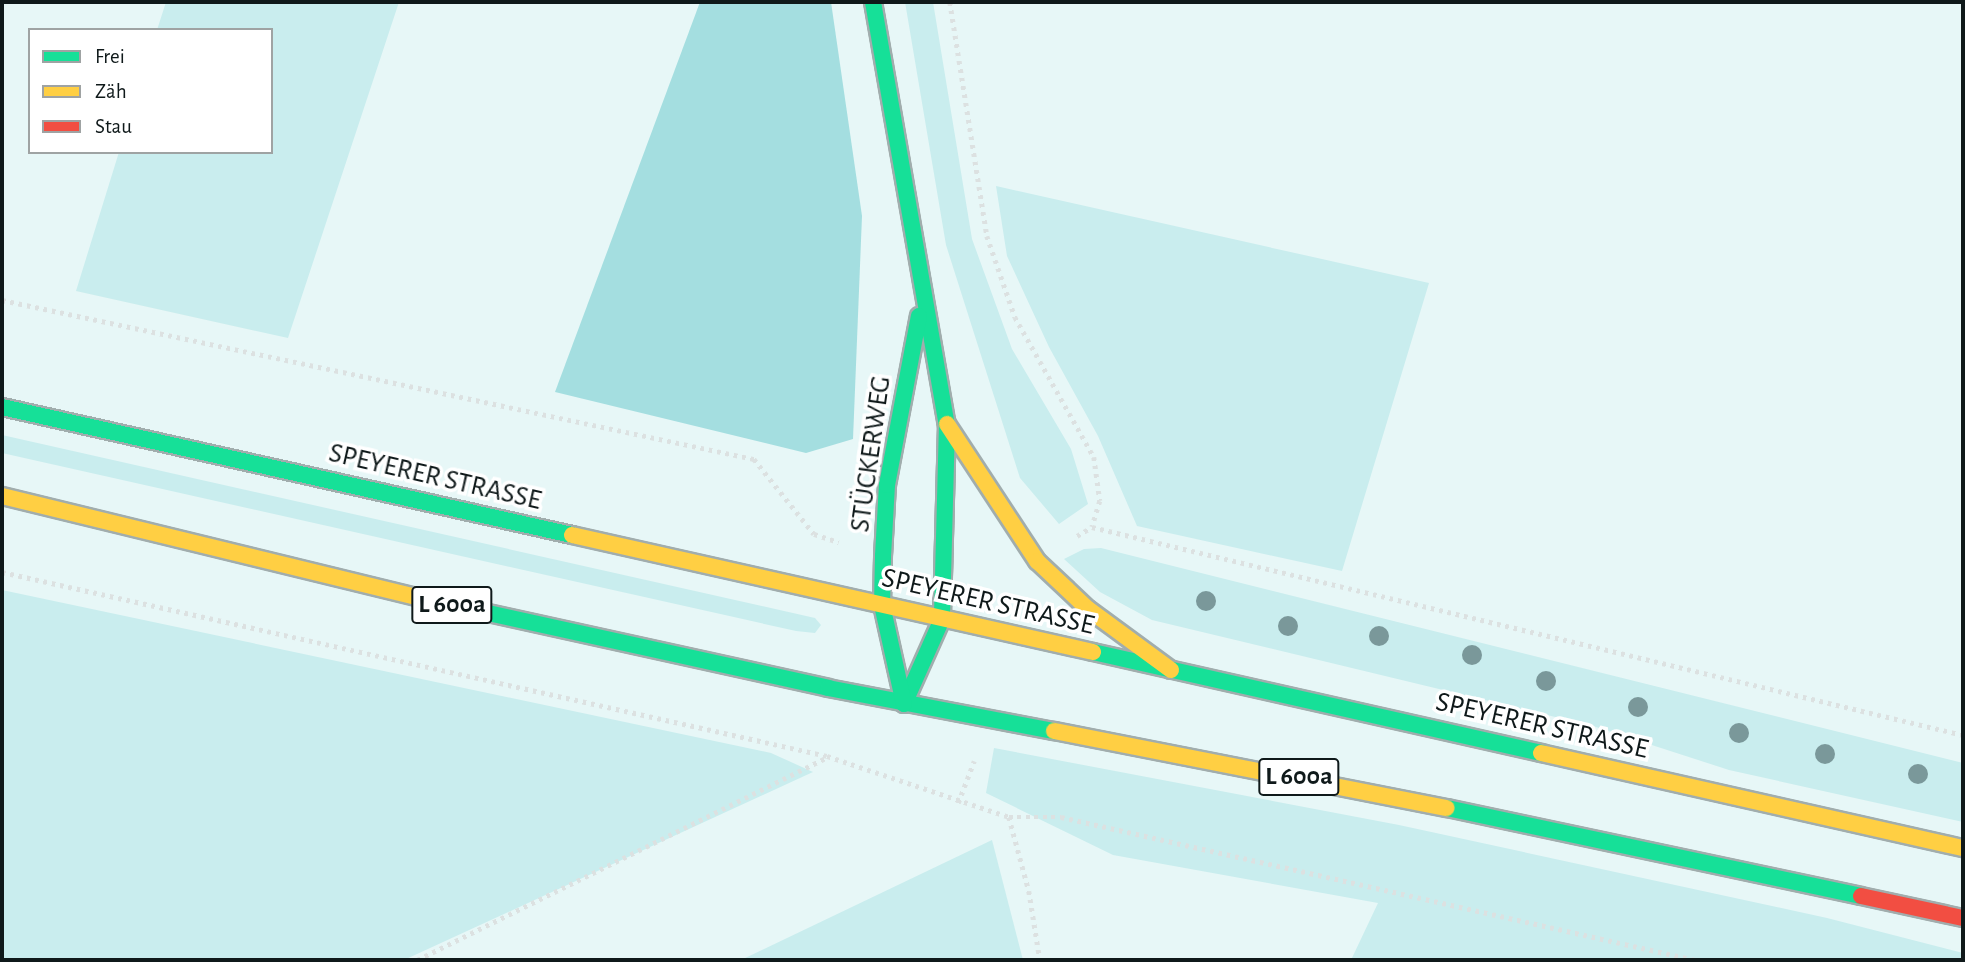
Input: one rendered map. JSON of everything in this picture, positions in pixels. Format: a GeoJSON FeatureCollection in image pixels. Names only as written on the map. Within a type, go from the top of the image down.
{"type":"FeatureCollection","features":[{"type":"Feature","properties":{"kind":"main road","name":"STÜCKERWEG"},"geometry":{"type":"LineString","coordinates":[[873,2],[947,424],[942,618],[904,704]]}},
{"type":"Feature","properties":{"kind":"main road","name":"STÜCKERWEG"},"geometry":{"type":"LineString","coordinates":[[904,704],[882,605],[887,485],[923,292]]}},
{"type":"Feature","properties":{"kind":"main road","name":"SPEYERER STRASSE"},"geometry":{"type":"LineString","coordinates":[[2,407],[1963,848]]}},
{"type":"Feature","properties":{"kind":"main road"},"geometry":{"type":"LineString","coordinates":[[947,424],[1037,561],[1088,609],[1171,670]]}},
{"type":"Feature","properties":{"kind":"main road","name":"L 600a"},"geometry":{"type":"LineString","coordinates":[[2,496],[335,579],[904,704],[1292,775],[1963,918]]}},
{"type":"Feature","properties":{"kind":"path"},"geometry":{"type":"LineString","coordinates":[[950,2],[987,236],[1015,317],[1094,457],[1100,501],[1093,527],[1963,735]]}},
{"type":"Feature","properties":{"kind":"path"},"geometry":{"type":"LineString","coordinates":[[2,300],[754,459],[814,534]]}},
{"type":"Feature","properties":{"kind":"path"},"geometry":{"type":"LineString","coordinates":[[2,572],[827,757],[958,803],[1009,817],[1061,817],[1695,960]]}},
{"type":"Feature","properties":{"kind":"path"},"geometry":{"type":"LineString","coordinates":[[958,803],[975,755]]}},
{"type":"Feature","properties":{"kind":"path"},"geometry":{"type":"LineString","coordinates":[[417,960],[827,757]]}},
{"type":"Feature","properties":{"kind":"path"},"geometry":{"type":"LineString","coordinates":[[1009,817],[1029,891],[1040,960]]}},
{"type":"Feature","properties":{"kind":"shaded area"},"geometry":{"type":"Polygon","coordinates":[[[166,2],[399,2],[288,338],[76,291],[118,154],[273,154],[273,28],[158,28],[166,2]]]}},
{"type":"Feature","properties":{"kind":"shaded area"},"geometry":{"type":"Polygon","coordinates":[[[700,2],[831,2],[862,216],[853,439],[806,453],[555,392],[700,2]]]}},
{"type":"Feature","properties":{"kind":"shaded area"},"geometry":{"type":"Polygon","coordinates":[[[905,2],[933,2],[972,239],[1012,349],[1071,449],[1088,504],[1059,524],[1020,478],[946,245],[905,2]]]}},
{"type":"Feature","properties":{"kind":"shaded area"},"geometry":{"type":"Polygon","coordinates":[[[996,186],[1429,283],[1342,571],[1137,526],[1098,436],[1049,347],[1007,256],[996,186]]]}},
{"type":"Feature","properties":{"kind":"shaded area"},"geometry":{"type":"Polygon","coordinates":[[[2,435],[815,618],[821,625],[815,633],[796,631],[2,453],[2,435]]]}},
{"type":"Feature","properties":{"kind":"shaded area"},"geometry":{"type":"Polygon","coordinates":[[[1101,548],[1963,763],[1963,822],[1729,770],[1593,726],[1152,620],[1100,592],[1064,559],[1084,549],[1101,548]]]}},
{"type":"Feature","properties":{"kind":"shaded area"},"geometry":{"type":"Polygon","coordinates":[[[2,590],[771,753],[813,772],[404,960],[2,960],[2,590]]]}},
{"type":"Feature","properties":{"kind":"shaded area"},"geometry":{"type":"Polygon","coordinates":[[[994,748],[1399,825],[1827,918],[1963,953],[1963,960],[1351,960],[1378,903],[1113,855],[986,793],[994,748]]]}},
{"type":"Feature","properties":{"kind":"shaded area"},"geometry":{"type":"Polygon","coordinates":[[[992,840],[1023,960],[741,960],[992,840]]]}},
{"type":"Feature","properties":{"kind":"traffic: fast"},"geometry":{"type":"LineString","coordinates":[[873,2],[947,424],[942,619],[904,704]]}},
{"type":"Feature","properties":{"kind":"traffic: fast"},"geometry":{"type":"LineString","coordinates":[[904,704],[882,605],[883,556],[887,485],[919,316]]}},
{"type":"Feature","properties":{"kind":"traffic: fast"},"geometry":{"type":"LineString","coordinates":[[2,407],[572,535]]}},
{"type":"Feature","properties":{"kind":"traffic: fast"},"geometry":{"type":"LineString","coordinates":[[438,602],[828,688],[1054,731]]}},
{"type":"Feature","properties":{"kind":"traffic: fast"},"geometry":{"type":"LineString","coordinates":[[1093,652],[1541,753]]}},
{"type":"Feature","properties":{"kind":"traffic: fast"},"geometry":{"type":"LineString","coordinates":[[1447,808],[1861,896]]}},
{"type":"Feature","properties":{"kind":"traffic: slow"},"geometry":{"type":"LineString","coordinates":[[947,424],[1037,561],[1088,609],[1171,670]]}},
{"type":"Feature","properties":{"kind":"traffic: slow"},"geometry":{"type":"LineString","coordinates":[[2,496],[438,602]]}},
{"type":"Feature","properties":{"kind":"traffic: slow"},"geometry":{"type":"LineString","coordinates":[[572,535],[1093,652]]}},
{"type":"Feature","properties":{"kind":"traffic: slow"},"geometry":{"type":"LineString","coordinates":[[1054,731],[1447,808]]}},
{"type":"Feature","properties":{"kind":"traffic: slow"},"geometry":{"type":"LineString","coordinates":[[1541,753],[1963,848]]}},
{"type":"Feature","properties":{"kind":"traffic: jam"},"geometry":{"type":"LineString","coordinates":[[1861,896],[1963,918]]}}]}
